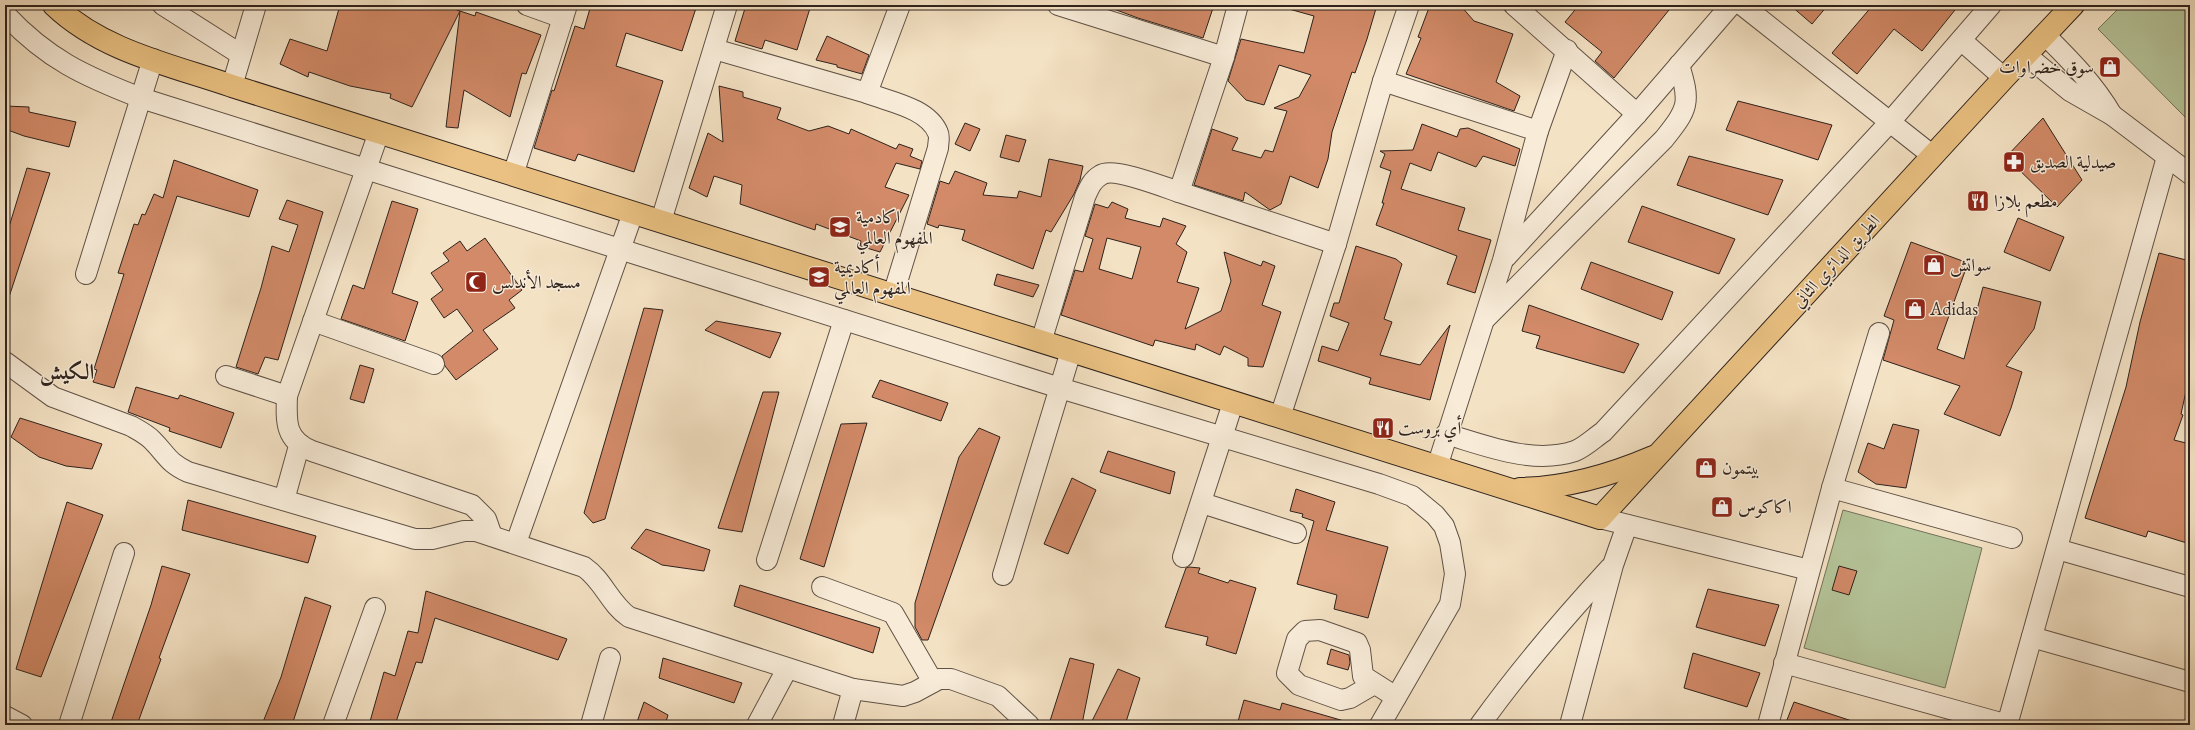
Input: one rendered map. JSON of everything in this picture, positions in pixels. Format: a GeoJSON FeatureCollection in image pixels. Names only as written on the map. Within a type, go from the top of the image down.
{"type":"FeatureCollection","features":[{"type":"Feature","properties":{"kind":"main road"},"geometry":{"type":"LineString","coordinates":[[54,5],[68,18],[104,41],[121,49],[232,86],[1437,468],[1600,518]]}},
{"type":"Feature","properties":{"kind":"main road","name":"الطريق الدائري الثاني"},"geometry":{"type":"LineString","coordinates":[[1600,518],[1661,453],[1810,288],[2073,5]]}},
{"type":"Feature","properties":{"kind":"main road"},"geometry":{"type":"LineString","coordinates":[[1507,489],[1532,488],[1590,479],[1622,470],[1661,453]]}},
{"type":"Feature","properties":{"kind":"street"},"geometry":{"type":"LineString","coordinates":[[163,5],[240,54]]}},
{"type":"Feature","properties":{"kind":"street"},"geometry":{"type":"LineString","coordinates":[[232,86],[240,54],[256,5]]}},
{"type":"Feature","properties":{"kind":"street"},"geometry":{"type":"LineString","coordinates":[[513,175],[565,11],[527,5]]}},
{"type":"Feature","properties":{"kind":"street"},"geometry":{"type":"LineString","coordinates":[[661,221],[728,5]]}},
{"type":"Feature","properties":{"kind":"street"},"geometry":{"type":"LineString","coordinates":[[867,93],[900,5]]}},
{"type":"Feature","properties":{"kind":"street"},"geometry":{"type":"LineString","coordinates":[[1058,5],[1224,57]]}},
{"type":"Feature","properties":{"kind":"street"},"geometry":{"type":"LineString","coordinates":[[1179,192],[1224,57],[1238,5]]}},
{"type":"Feature","properties":{"kind":"street"},"geometry":{"type":"LineString","coordinates":[[1280,417],[1336,244],[1384,80],[1409,5]]}},
{"type":"Feature","properties":{"kind":"street"},"geometry":{"type":"LineString","coordinates":[[1514,5],[1567,50],[1637,114]]}},
{"type":"Feature","properties":{"kind":"street"},"geometry":{"type":"LineString","coordinates":[[1503,260],[1637,114],[1731,5]]}},
{"type":"Feature","properties":{"kind":"street"},"geometry":{"type":"LineString","coordinates":[[1742,5],[1889,123],[1933,156]]}},
{"type":"Feature","properties":{"kind":"street"},"geometry":{"type":"LineString","coordinates":[[1446,434],[1494,448],[1524,454],[1552,456],[1577,450],[1603,432],[1652,381],[1889,123],[1990,6]]}},
{"type":"Feature","properties":{"kind":"street"},"geometry":{"type":"LineString","coordinates":[[5,14],[26,37],[58,60],[92,79],[141,98],[1060,388],[1380,484],[1412,496],[1435,515],[1444,526],[1450,543],[1454,574],[1450,604],[1380,725]]}},
{"type":"Feature","properties":{"kind":"street"},"geometry":{"type":"LineString","coordinates":[[2045,35],[2084,75],[2100,94],[2112,114]]}},
{"type":"Feature","properties":{"kind":"street"},"geometry":{"type":"LineString","coordinates":[[1961,40],[2004,78]]}},
{"type":"Feature","properties":{"kind":"street"},"geometry":{"type":"LineString","coordinates":[[714,49],[867,93],[917,111],[929,120],[939,134],[938,148],[893,295]]}},
{"type":"Feature","properties":{"kind":"street"},"geometry":{"type":"LineString","coordinates":[[1437,468],[1446,434],[1503,260],[1538,131],[1567,50]]}},
{"type":"Feature","properties":{"kind":"street"},"geometry":{"type":"LineString","coordinates":[[2026,55],[2070,91],[2112,114],[2167,158],[2190,174]]}},
{"type":"Feature","properties":{"kind":"street"},"geometry":{"type":"LineString","coordinates":[[86,274],[153,59]]}},
{"type":"Feature","properties":{"kind":"street"},"geometry":{"type":"LineString","coordinates":[[1483,321],[1664,139],[1680,118],[1686,102],[1686,89],[1679,65]]}},
{"type":"Feature","properties":{"kind":"street"},"geometry":{"type":"LineString","coordinates":[[1384,80],[1538,131]]}},
{"type":"Feature","properties":{"kind":"street"},"geometry":{"type":"LineString","coordinates":[[379,132],[287,396],[286,414],[289,432],[299,446],[472,505],[486,519],[492,536]]}},
{"type":"Feature","properties":{"kind":"street"},"geometry":{"type":"LineString","coordinates":[[1784,663],[2007,725],[2167,158]]}},
{"type":"Feature","properties":{"kind":"street"},"geometry":{"type":"LineString","coordinates":[[1041,342],[1085,196],[1092,182],[1102,174],[1116,173],[1179,192],[1336,244]]}},
{"type":"Feature","properties":{"kind":"street"},"geometry":{"type":"LineString","coordinates":[[516,543],[633,213]]}},
{"type":"Feature","properties":{"kind":"street"},"geometry":{"type":"LineString","coordinates":[[313,320],[434,364]]}},
{"type":"Feature","properties":{"kind":"street"},"geometry":{"type":"LineString","coordinates":[[767,560],[844,320]]}},
{"type":"Feature","properties":{"kind":"street"},"geometry":{"type":"LineString","coordinates":[[1768,725],[1808,570],[1879,333]]}},
{"type":"Feature","properties":{"kind":"street"},"geometry":{"type":"LineString","coordinates":[[1003,575],[1071,351]]}},
{"type":"Feature","properties":{"kind":"street"},"geometry":{"type":"LineString","coordinates":[[5,362],[53,397],[131,426],[151,440],[172,464],[179,468],[415,539],[432,539],[464,531],[492,536],[516,543],[584,567],[595,575],[622,612],[629,617],[853,690],[903,696],[915,692],[938,679],[951,679],[989,692],[1005,701],[1022,720],[1029,725]]}},
{"type":"Feature","properties":{"kind":"street"},"geometry":{"type":"LineString","coordinates":[[226,376],[287,396]]}},
{"type":"Feature","properties":{"kind":"street"},"geometry":{"type":"LineString","coordinates":[[1183,557],[1202,503],[1233,403]]}},
{"type":"Feature","properties":{"kind":"street"},"geometry":{"type":"LineString","coordinates":[[284,500],[299,446]]}},
{"type":"Feature","properties":{"kind":"street"},"geometry":{"type":"LineString","coordinates":[[1832,488],[2012,538]]}},
{"type":"Feature","properties":{"kind":"street"},"geometry":{"type":"LineString","coordinates":[[1202,503],[1296,533]]}},
{"type":"Feature","properties":{"kind":"street"},"geometry":{"type":"LineString","coordinates":[[1600,518],[1808,570]]}},
{"type":"Feature","properties":{"kind":"street"},"geometry":{"type":"LineString","coordinates":[[1570,725],[1612,565],[1627,525]]}},
{"type":"Feature","properties":{"kind":"street"},"geometry":{"type":"LineString","coordinates":[[2057,549],[2190,587]]}},
{"type":"Feature","properties":{"kind":"street"},"geometry":{"type":"LineString","coordinates":[[69,725],[124,553]]}},
{"type":"Feature","properties":{"kind":"street"},"geometry":{"type":"LineString","coordinates":[[1480,725],[1509,685],[1564,618],[1612,565]]}},
{"type":"Feature","properties":{"kind":"street"},"geometry":{"type":"LineString","coordinates":[[822,588],[893,613],[933,682]]}},
{"type":"Feature","properties":{"kind":"street"},"geometry":{"type":"LineString","coordinates":[[333,725],[376,608]]}},
{"type":"Feature","properties":{"kind":"street"},"geometry":{"type":"LineString","coordinates":[[2032,637],[2190,682]]}},
{"type":"Feature","properties":{"kind":"street"},"geometry":{"type":"LineString","coordinates":[[591,725],[610,658]]}},
{"type":"Feature","properties":{"kind":"street"},"geometry":{"type":"LineString","coordinates":[[757,725],[786,669]]}},
{"type":"Feature","properties":{"kind":"street"},"geometry":{"type":"LineString","coordinates":[[1374,684],[1396,697]]}},
{"type":"Feature","properties":{"kind":"street"},"geometry":{"type":"LineString","coordinates":[[843,725],[853,690]]}},
{"type":"Feature","properties":{"kind":"street"},"geometry":{"type":"LineString","coordinates":[[5,716],[22,725]]}},
{"type":"Feature","properties":{"kind":"green space"},"geometry":{"type":"Polygon","coordinates":[[[2122,5],[2190,5],[2190,112],[2185,117],[2098,29],[2122,5]]]}},
{"type":"Feature","properties":{"kind":"green space"},"geometry":{"type":"Polygon","coordinates":[[[1843,510],[1982,548],[1945,688],[1804,648],[1843,510]]]}},
{"type":"Feature","properties":{"kind":"building"},"geometry":{"type":"Polygon","coordinates":[[[340,5],[442,5],[460,11],[412,107],[390,98],[391,94],[350,86],[309,72],[308,77],[280,64],[290,39],[327,51],[340,5]]]}},
{"type":"Feature","properties":{"kind":"building"},"geometry":{"type":"Polygon","coordinates":[[[591,5],[625,5],[637,8],[638,5],[697,5],[682,51],[626,33],[616,66],[663,81],[634,172],[578,154],[575,161],[534,148],[552,90],[554,91],[575,26],[584,29],[591,5]]]}},
{"type":"Feature","properties":{"kind":"building"},"geometry":{"type":"Polygon","coordinates":[[[746,5],[811,5],[797,50],[765,40],[762,49],[735,41],[746,5]]]}},
{"type":"Feature","properties":{"kind":"building"},"geometry":{"type":"Polygon","coordinates":[[[1111,5],[1214,5],[1203,38],[1138,18],[1111,8],[1111,5]]]}},
{"type":"Feature","properties":{"kind":"building"},"geometry":{"type":"Polygon","coordinates":[[[1290,5],[1377,5],[1355,73],[1352,72],[1332,132],[1328,159],[1318,188],[1290,176],[1281,204],[1270,210],[1245,192],[1243,201],[1194,185],[1212,129],[1238,138],[1232,150],[1261,158],[1265,150],[1273,152],[1287,111],[1274,108],[1299,97],[1311,75],[1279,65],[1264,105],[1246,100],[1228,81],[1241,39],[1304,53],[1314,16],[1289,9],[1290,5]]]}},
{"type":"Feature","properties":{"kind":"building"},"geometry":{"type":"Polygon","coordinates":[[[1430,5],[1460,5],[1474,21],[1513,34],[1496,82],[1520,96],[1514,111],[1406,74],[1421,38],[1418,37],[1430,5]]]}},
{"type":"Feature","properties":{"kind":"building"},"geometry":{"type":"Polygon","coordinates":[[[1579,5],[1673,5],[1614,78],[1595,61],[1602,52],[1565,22],[1579,5]]]}},
{"type":"Feature","properties":{"kind":"building"},"geometry":{"type":"Polygon","coordinates":[[[1790,5],[1828,5],[1812,24],[1790,5]]]}},
{"type":"Feature","properties":{"kind":"building"},"geometry":{"type":"Polygon","coordinates":[[[1873,5],[1959,5],[1922,51],[1894,29],[1857,74],[1832,53],[1873,5]]]}},
{"type":"Feature","properties":{"kind":"building"},"geometry":{"type":"Polygon","coordinates":[[[460,11],[475,16],[476,12],[541,35],[526,74],[522,73],[510,117],[464,90],[458,128],[446,127],[460,11]]]}},
{"type":"Feature","properties":{"kind":"building"},"geometry":{"type":"Polygon","coordinates":[[[827,36],[869,55],[862,74],[837,67],[837,65],[816,60],[827,36]]]}},
{"type":"Feature","properties":{"kind":"building"},"geometry":{"type":"Polygon","coordinates":[[[719,86],[743,92],[743,97],[781,108],[777,119],[809,131],[828,126],[849,134],[851,129],[896,149],[899,144],[913,149],[910,156],[922,161],[920,169],[896,163],[885,187],[909,195],[880,252],[860,246],[861,241],[816,224],[815,230],[740,204],[742,185],[714,176],[707,197],[689,188],[708,133],[723,142],[719,86]]]}},
{"type":"Feature","properties":{"kind":"building"},"geometry":{"type":"Polygon","coordinates":[[[1738,101],[1832,125],[1818,160],[1726,130],[1738,101]]]}},
{"type":"Feature","properties":{"kind":"building"},"geometry":{"type":"Polygon","coordinates":[[[5,106],[29,107],[29,112],[76,122],[69,147],[24,136],[5,129],[5,106]]]}},
{"type":"Feature","properties":{"kind":"building"},"geometry":{"type":"Polygon","coordinates":[[[2043,118],[2082,180],[2057,207],[2006,157],[2043,118]]]}},
{"type":"Feature","properties":{"kind":"building"},"geometry":{"type":"Polygon","coordinates":[[[965,123],[980,129],[970,151],[955,144],[965,123]]]}},
{"type":"Feature","properties":{"kind":"building"},"geometry":{"type":"Polygon","coordinates":[[[1422,124],[1457,137],[1460,129],[1468,128],[1520,149],[1515,166],[1483,156],[1476,167],[1438,152],[1431,171],[1410,163],[1401,189],[1465,208],[1458,230],[1491,240],[1475,293],[1447,284],[1457,256],[1376,225],[1384,203],[1382,203],[1391,171],[1380,167],[1385,154],[1380,151],[1413,150],[1422,124]]]}},
{"type":"Feature","properties":{"kind":"building"},"geometry":{"type":"Polygon","coordinates":[[[1006,135],[1026,140],[1019,162],[1000,157],[1006,135]]]}},
{"type":"Feature","properties":{"kind":"building"},"geometry":{"type":"Polygon","coordinates":[[[1689,156],[1783,180],[1768,215],[1677,185],[1689,156]]]}},
{"type":"Feature","properties":{"kind":"building"},"geometry":{"type":"Polygon","coordinates":[[[1049,159],[1083,166],[1080,180],[1074,194],[1051,232],[1046,230],[1033,269],[962,240],[965,230],[939,225],[938,228],[927,224],[940,181],[949,184],[955,171],[987,183],[983,195],[1017,198],[1019,191],[1041,197],[1049,159]]]}},
{"type":"Feature","properties":{"kind":"building"},"geometry":{"type":"Polygon","coordinates":[[[174,160],[258,190],[249,217],[177,196],[114,388],[93,382],[97,370],[94,369],[124,274],[118,273],[134,224],[138,225],[142,214],[145,215],[154,194],[163,198],[174,160]]]}},
{"type":"Feature","properties":{"kind":"building"},"geometry":{"type":"Polygon","coordinates":[[[27,168],[50,173],[8,300],[5,299],[5,240],[27,168]]]}},
{"type":"Feature","properties":{"kind":"building"},"geometry":{"type":"Polygon","coordinates":[[[287,200],[323,212],[278,360],[265,357],[258,374],[236,367],[261,288],[272,246],[289,252],[298,225],[279,219],[287,200]]]}},
{"type":"Feature","properties":{"kind":"building"},"geometry":{"type":"Polygon","coordinates":[[[392,201],[418,209],[392,293],[418,302],[405,341],[341,319],[353,285],[364,289],[392,201]]]}},
{"type":"Feature","properties":{"kind":"building"},"geometry":{"type":"Polygon","coordinates":[[[1112,202],[1128,209],[1125,218],[1160,227],[1163,218],[1186,226],[1176,244],[1187,252],[1177,282],[1199,288],[1185,329],[1221,311],[1231,281],[1224,252],[1261,266],[1263,261],[1275,266],[1262,305],[1281,312],[1263,367],[1248,366],[1248,358],[1224,346],[1220,355],[1196,344],[1195,350],[1155,340],[1153,346],[1061,315],[1075,270],[1083,272],[1093,239],[1085,236],[1095,204],[1108,208],[1112,202]],[[1107,238],[1099,269],[1132,279],[1141,247],[1107,238]]]}},
{"type":"Feature","properties":{"kind":"building"},"geometry":{"type":"Polygon","coordinates":[[[1642,206],[1735,239],[1719,274],[1628,242],[1642,206]]]}},
{"type":"Feature","properties":{"kind":"building"},"geometry":{"type":"Polygon","coordinates":[[[2018,218],[2064,237],[2050,271],[2004,252],[2018,218]]]}},
{"type":"Feature","properties":{"kind":"building","name":"مسجد الأندلس"},"geometry":{"type":"Polygon","coordinates":[[[485,238],[522,290],[509,300],[515,308],[483,330],[498,349],[456,380],[445,366],[442,356],[473,331],[457,309],[444,318],[431,299],[443,290],[431,273],[449,261],[443,253],[460,241],[467,251],[485,238]]]}},
{"type":"Feature","properties":{"kind":"building"},"geometry":{"type":"Polygon","coordinates":[[[1911,242],[1968,263],[1937,349],[1964,359],[1983,287],[2041,302],[2034,329],[2006,366],[2022,372],[2011,408],[2000,436],[1944,414],[1960,386],[1883,360],[1894,320],[1884,316],[1911,242]]]}},
{"type":"Feature","properties":{"kind":"building"},"geometry":{"type":"Polygon","coordinates":[[[1356,246],[1396,259],[1402,264],[1384,319],[1392,322],[1380,355],[1420,365],[1450,325],[1430,400],[1369,384],[1371,378],[1318,361],[1322,346],[1338,351],[1349,323],[1330,316],[1334,303],[1339,303],[1356,246]]]}},
{"type":"Feature","properties":{"kind":"building"},"geometry":{"type":"Polygon","coordinates":[[[2159,253],[2190,261],[2190,373],[2181,414],[2183,415],[2174,440],[2190,444],[2190,544],[2148,531],[2146,537],[2085,518],[2126,387],[2140,322],[2159,253]]]}},
{"type":"Feature","properties":{"kind":"building"},"geometry":{"type":"Polygon","coordinates":[[[1591,262],[1673,292],[1662,320],[1581,289],[1591,262]]]}},
{"type":"Feature","properties":{"kind":"building"},"geometry":{"type":"Polygon","coordinates":[[[997,274],[1039,285],[1033,297],[994,285],[997,274]]]}},
{"type":"Feature","properties":{"kind":"building"},"geometry":{"type":"Polygon","coordinates":[[[1529,305],[1639,344],[1624,373],[1536,348],[1540,336],[1522,331],[1529,305]]]}},
{"type":"Feature","properties":{"kind":"building"},"geometry":{"type":"Polygon","coordinates":[[[644,308],[663,310],[605,519],[593,523],[584,513],[644,308]]]}},
{"type":"Feature","properties":{"kind":"building"},"geometry":{"type":"Polygon","coordinates":[[[716,321],[781,333],[770,358],[705,330],[716,321]]]}},
{"type":"Feature","properties":{"kind":"building"},"geometry":{"type":"Polygon","coordinates":[[[360,365],[374,369],[364,403],[350,399],[360,365]]]}},
{"type":"Feature","properties":{"kind":"building"},"geometry":{"type":"Polygon","coordinates":[[[880,380],[948,403],[941,421],[872,397],[880,380]]]}},
{"type":"Feature","properties":{"kind":"building"},"geometry":{"type":"Polygon","coordinates":[[[136,387],[178,399],[180,395],[234,413],[221,448],[169,431],[170,428],[128,412],[136,387]]]}},
{"type":"Feature","properties":{"kind":"building"},"geometry":{"type":"Polygon","coordinates":[[[763,392],[779,392],[742,532],[718,528],[763,392]]]}},
{"type":"Feature","properties":{"kind":"building"},"geometry":{"type":"Polygon","coordinates":[[[20,418],[102,444],[92,469],[66,466],[39,457],[11,437],[20,418]]]}},
{"type":"Feature","properties":{"kind":"building"},"geometry":{"type":"Polygon","coordinates":[[[867,423],[824,567],[800,559],[841,424],[867,423]]]}},
{"type":"Feature","properties":{"kind":"building"},"geometry":{"type":"Polygon","coordinates":[[[1893,424],[1919,430],[1906,488],[1876,484],[1858,472],[1868,443],[1884,449],[1893,424]]]}},
{"type":"Feature","properties":{"kind":"building"},"geometry":{"type":"Polygon","coordinates":[[[979,428],[1000,437],[928,640],[922,640],[915,627],[915,603],[959,457],[979,428]]]}},
{"type":"Feature","properties":{"kind":"building"},"geometry":{"type":"Polygon","coordinates":[[[1108,451],[1175,472],[1170,494],[1100,472],[1108,451]]]}},
{"type":"Feature","properties":{"kind":"building"},"geometry":{"type":"Polygon","coordinates":[[[1072,478],[1096,490],[1068,554],[1044,544],[1072,478]]]}},
{"type":"Feature","properties":{"kind":"building"},"geometry":{"type":"Polygon","coordinates":[[[1296,489],[1335,502],[1326,530],[1388,547],[1368,618],[1334,609],[1337,595],[1297,584],[1314,521],[1302,517],[1303,514],[1290,511],[1296,489]]]}},
{"type":"Feature","properties":{"kind":"building"},"geometry":{"type":"Polygon","coordinates":[[[188,500],[316,536],[308,563],[182,530],[188,500]]]}},
{"type":"Feature","properties":{"kind":"building"},"geometry":{"type":"Polygon","coordinates":[[[67,502],[103,515],[41,677],[16,669],[67,502]]]}},
{"type":"Feature","properties":{"kind":"building"},"geometry":{"type":"Polygon","coordinates":[[[646,529],[710,550],[704,571],[662,565],[631,548],[646,529]]]}},
{"type":"Feature","properties":{"kind":"building"},"geometry":{"type":"Polygon","coordinates":[[[162,566],[190,574],[159,658],[161,659],[137,725],[110,725],[151,605],[162,566]]]}},
{"type":"Feature","properties":{"kind":"building"},"geometry":{"type":"Polygon","coordinates":[[[1839,566],[1857,571],[1849,595],[1832,590],[1839,566]]]}},
{"type":"Feature","properties":{"kind":"building"},"geometry":{"type":"Polygon","coordinates":[[[1186,568],[1200,568],[1198,573],[1228,583],[1230,580],[1256,588],[1236,654],[1206,645],[1208,637],[1165,627],[1186,568]]]}},
{"type":"Feature","properties":{"kind":"building"},"geometry":{"type":"Polygon","coordinates":[[[740,585],[880,628],[873,653],[734,606],[740,585]]]}},
{"type":"Feature","properties":{"kind":"building"},"geometry":{"type":"Polygon","coordinates":[[[1708,589],[1779,605],[1765,646],[1696,627],[1708,589]]]}},
{"type":"Feature","properties":{"kind":"building"},"geometry":{"type":"Polygon","coordinates":[[[426,591],[567,639],[558,660],[435,618],[422,663],[416,662],[395,725],[369,725],[384,672],[395,676],[408,631],[418,633],[426,591]]]}},
{"type":"Feature","properties":{"kind":"building"},"geometry":{"type":"Polygon","coordinates":[[[305,597],[331,606],[292,725],[272,725],[263,722],[281,677],[305,597]]]}},
{"type":"Feature","properties":{"kind":"building"},"geometry":{"type":"Polygon","coordinates":[[[1331,649],[1349,655],[1350,663],[1348,670],[1327,664],[1331,649]]]}},
{"type":"Feature","properties":{"kind":"building"},"geometry":{"type":"Polygon","coordinates":[[[1693,653],[1760,673],[1747,707],[1684,688],[1693,653]]]}},
{"type":"Feature","properties":{"kind":"building"},"geometry":{"type":"Polygon","coordinates":[[[663,658],[742,683],[734,703],[659,678],[663,658]]]}},
{"type":"Feature","properties":{"kind":"building"},"geometry":{"type":"Polygon","coordinates":[[[1070,658],[1094,664],[1082,724],[1050,721],[1070,658]]]}},
{"type":"Feature","properties":{"kind":"building"},"geometry":{"type":"Polygon","coordinates":[[[1118,669],[1140,678],[1125,725],[1090,725],[1118,669]]]}},
{"type":"Feature","properties":{"kind":"building"},"geometry":{"type":"Polygon","coordinates":[[[1244,700],[1280,710],[1282,703],[1344,721],[1344,725],[1237,725],[1244,700]]]}},
{"type":"Feature","properties":{"kind":"building"},"geometry":{"type":"Polygon","coordinates":[[[644,702],[668,715],[665,725],[636,725],[644,702]]]}},
{"type":"Feature","properties":{"kind":"building"},"geometry":{"type":"Polygon","coordinates":[[[1794,702],[1855,722],[1854,725],[1785,725],[1794,702]]]}},
{"type":"Feature","properties":{"kind":"place","name":"سوق خضراوات"},"geometry":{"type":"Point","coordinates":[2110,67]}},
{"type":"Feature","properties":{"kind":"place","name":"صيدلية الصديق"},"geometry":{"type":"Point","coordinates":[2014,162]}},
{"type":"Feature","properties":{"kind":"place","name":"مطعم بلازا"},"geometry":{"type":"Point","coordinates":[1978,201]}},
{"type":"Feature","properties":{"kind":"place","name":"اكادمية المفهوم العالمي"},"geometry":{"type":"Point","coordinates":[840,227]}},
{"type":"Feature","properties":{"kind":"place","name":"سواتش"},"geometry":{"type":"Point","coordinates":[1934,265]}},
{"type":"Feature","properties":{"kind":"place","name":"أكاديمية المفهوم العالمي"},"geometry":{"type":"Point","coordinates":[819,277]}},
{"type":"Feature","properties":{"kind":"place","name":"مسجد الأندلس"},"geometry":{"type":"Point","coordinates":[476,282]}},
{"type":"Feature","properties":{"kind":"place","name":"Adidas"},"geometry":{"type":"Point","coordinates":[1915,309]}},
{"type":"Feature","properties":{"kind":"place","name":"أي بروست"},"geometry":{"type":"Point","coordinates":[1383,428]}},
{"type":"Feature","properties":{"kind":"place","name":"بيتمون"},"geometry":{"type":"Point","coordinates":[1706,468]}},
{"type":"Feature","properties":{"kind":"place","name":"اكاكوس"},"geometry":{"type":"Point","coordinates":[1722,507]}},
{"type":"Feature","properties":{"kind":"district","name":"الكيش"},"geometry":{"type":"Point","coordinates":[67,371]}}]}
